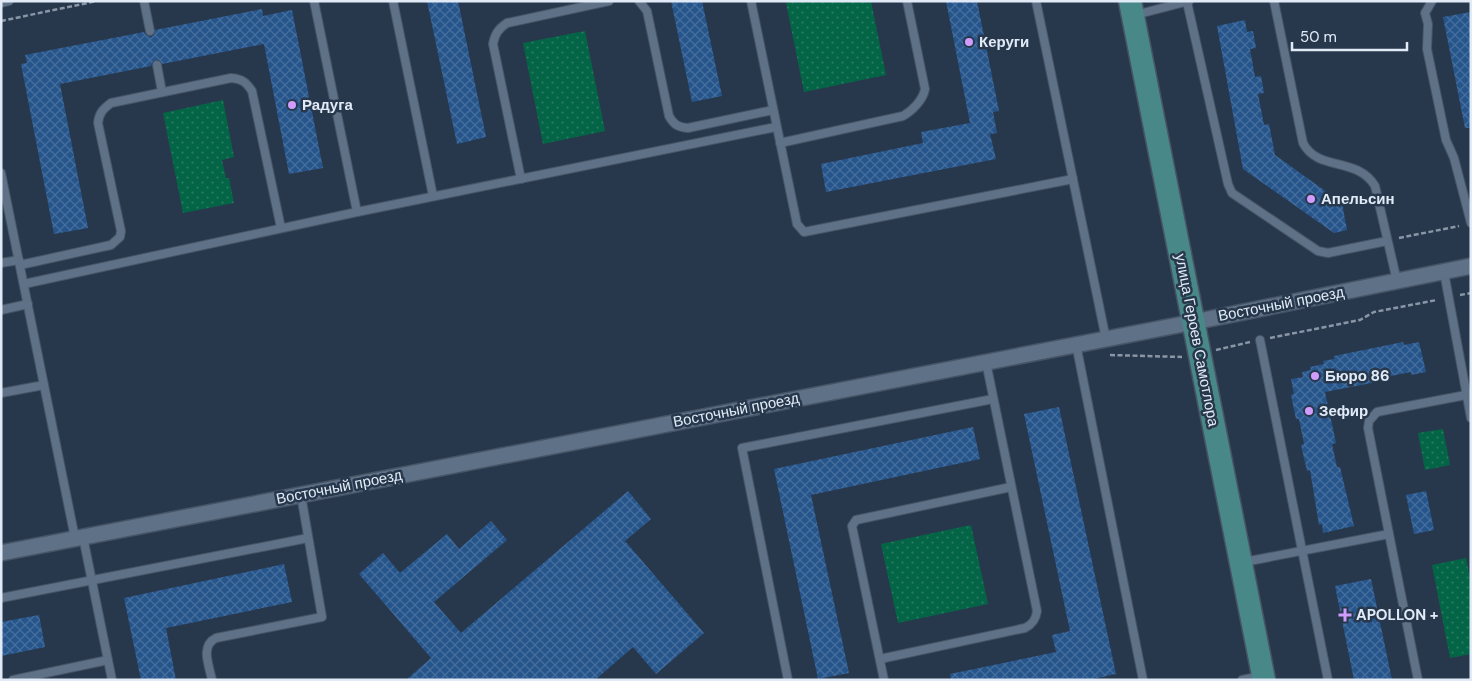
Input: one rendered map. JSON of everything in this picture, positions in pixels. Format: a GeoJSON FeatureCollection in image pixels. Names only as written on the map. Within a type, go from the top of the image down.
{"type":"FeatureCollection","features":[{"type":"Feature","properties":{"kind":"main road","name":"улица Героев Самотлора"},"geometry":{"type":"LineString","coordinates":[[1131,8],[1241,563],[1256,678]]}},
{"type":"Feature","properties":{"kind":"street","name":"Восточный проезд"},"geometry":{"type":"LineString","coordinates":[[1,553],[1194,322],[1471,266]]}},
{"type":"Feature","properties":{"kind":"lane"},"geometry":{"type":"LineString","coordinates":[[1,3],[9,1]]}},
{"type":"Feature","properties":{"kind":"lane"},"geometry":{"type":"LineString","coordinates":[[144,1],[150,31]]}},
{"type":"Feature","properties":{"kind":"lane"},"geometry":{"type":"LineString","coordinates":[[314,1],[357,212]]}},
{"type":"Feature","properties":{"kind":"lane"},"geometry":{"type":"LineString","coordinates":[[393,1],[433,196]]}},
{"type":"Feature","properties":{"kind":"lane"},"geometry":{"type":"LineString","coordinates":[[521,178],[493,44],[495,35],[500,28],[507,24],[575,5],[609,1]]}},
{"type":"Feature","properties":{"kind":"lane"},"geometry":{"type":"LineString","coordinates":[[639,1],[647,11],[669,116],[679,127],[688,128],[773,110]]}},
{"type":"Feature","properties":{"kind":"lane"},"geometry":{"type":"LineString","coordinates":[[751,1],[797,224],[804,232],[1073,179]]}},
{"type":"Feature","properties":{"kind":"lane"},"geometry":{"type":"LineString","coordinates":[[780,143],[903,116],[909,112],[924,95],[925,89],[907,1]]}},
{"type":"Feature","properties":{"kind":"lane"},"geometry":{"type":"LineString","coordinates":[[1036,1],[1106,338]]}},
{"type":"Feature","properties":{"kind":"lane"},"geometry":{"type":"LineString","coordinates":[[1274,1],[1306,150],[1313,156],[1359,171],[1370,178],[1375,186],[1397,281]]}},
{"type":"Feature","properties":{"kind":"lane"},"geometry":{"type":"LineString","coordinates":[[1432,1],[1425,13],[1428,24],[1427,49],[1446,140],[1454,158],[1471,223]]}},
{"type":"Feature","properties":{"kind":"lane"},"geometry":{"type":"LineString","coordinates":[[1131,8],[1188,2],[1228,184],[1232,193],[1318,251],[1328,253],[1388,241]]}},
{"type":"Feature","properties":{"kind":"lane"},"geometry":{"type":"LineString","coordinates":[[157,65],[162,92]]}},
{"type":"Feature","properties":{"kind":"lane"},"geometry":{"type":"LineString","coordinates":[[1,263],[20,262],[111,245],[120,237],[121,231],[98,123],[99,114],[111,103],[231,78],[247,83],[252,92],[281,228]]}},
{"type":"Feature","properties":{"kind":"lane"},"geometry":{"type":"LineString","coordinates":[[24,284],[433,196],[776,127]]}},
{"type":"Feature","properties":{"kind":"lane"},"geometry":{"type":"LineString","coordinates":[[1,173],[44,385],[79,538],[92,580],[112,680]]}},
{"type":"Feature","properties":{"kind":"lane"},"geometry":{"type":"LineString","coordinates":[[1462,188],[1471,186]]}},
{"type":"Feature","properties":{"kind":"lane"},"geometry":{"type":"LineString","coordinates":[[1444,272],[1471,418]]}},
{"type":"Feature","properties":{"kind":"lane"},"geometry":{"type":"LineString","coordinates":[[1,310],[28,304]]}},
{"type":"Feature","properties":{"kind":"lane"},"geometry":{"type":"LineString","coordinates":[[1260,340],[1328,680]]}},
{"type":"Feature","properties":{"kind":"lane"},"geometry":{"type":"LineString","coordinates":[[1076,344],[1143,680]]}},
{"type":"Feature","properties":{"kind":"lane"},"geometry":{"type":"LineString","coordinates":[[880,659],[1025,628],[1031,625],[1036,618],[1037,611],[986,362]]}},
{"type":"Feature","properties":{"kind":"lane"},"geometry":{"type":"LineString","coordinates":[[1,393],[44,385]]}},
{"type":"Feature","properties":{"kind":"lane"},"geometry":{"type":"LineString","coordinates":[[1418,680],[1368,421],[1377,412],[1466,394]]}},
{"type":"Feature","properties":{"kind":"lane"},"geometry":{"type":"LineString","coordinates":[[788,680],[742,448],[993,399]]}},
{"type":"Feature","properties":{"kind":"lane"},"geometry":{"type":"LineString","coordinates":[[884,680],[852,526],[856,520],[1011,487]]}},
{"type":"Feature","properties":{"kind":"lane"},"geometry":{"type":"LineString","coordinates":[[212,680],[206,651],[211,640],[322,617],[301,495]]}},
{"type":"Feature","properties":{"kind":"lane"},"geometry":{"type":"LineString","coordinates":[[1241,563],[1389,534]]}},
{"type":"Feature","properties":{"kind":"lane"},"geometry":{"type":"LineString","coordinates":[[1,598],[308,538]]}},
{"type":"Feature","properties":{"kind":"lane"},"geometry":{"type":"LineString","coordinates":[[12,680],[108,660]]}},
{"type":"Feature","properties":{"kind":"path"},"geometry":{"type":"LineString","coordinates":[[1,21],[97,1]]}},
{"type":"Feature","properties":{"kind":"path"},"geometry":{"type":"LineString","coordinates":[[1388,241],[1462,226]]}},
{"type":"Feature","properties":{"kind":"path"},"geometry":{"type":"LineString","coordinates":[[1079,360],[1106,355],[1182,357],[1200,354],[1360,320],[1374,312],[1471,293]]}},
{"type":"Feature","properties":{"kind":"green space"},"geometry":{"type":"Polygon","coordinates":[[[795,1],[871,1],[886,75],[804,92],[786,3],[795,1]]]}},
{"type":"Feature","properties":{"kind":"green space"},"geometry":{"type":"Polygon","coordinates":[[[585,31],[605,131],[543,144],[523,43],[585,31]]]}},
{"type":"Feature","properties":{"kind":"green space"},"geometry":{"type":"Polygon","coordinates":[[[223,100],[234,157],[222,160],[226,178],[229,178],[234,203],[183,213],[163,113],[223,100]]]}},
{"type":"Feature","properties":{"kind":"green space"},"geometry":{"type":"Polygon","coordinates":[[[1443,429],[1450,465],[1425,470],[1418,433],[1443,429]]]}},
{"type":"Feature","properties":{"kind":"green space"},"geometry":{"type":"Polygon","coordinates":[[[971,525],[988,604],[898,623],[881,544],[971,525]]]}},
{"type":"Feature","properties":{"kind":"green space"},"geometry":{"type":"Polygon","coordinates":[[[1466,558],[1471,584],[1471,654],[1450,658],[1432,565],[1466,558]]]}},
{"type":"Feature","properties":{"kind":"building"},"geometry":{"type":"Polygon","coordinates":[[[427,1],[458,1],[486,137],[457,144],[427,1]]]}},
{"type":"Feature","properties":{"kind":"building"},"geometry":{"type":"Polygon","coordinates":[[[671,1],[702,1],[722,96],[692,102],[671,1]]]}},
{"type":"Feature","properties":{"kind":"building"},"geometry":{"type":"Polygon","coordinates":[[[946,1],[977,1],[999,111],[993,112],[997,133],[990,134],[996,159],[826,192],[821,164],[923,143],[921,132],[970,123],[946,1]]]}},
{"type":"Feature","properties":{"kind":"building"},"geometry":{"type":"Polygon","coordinates":[[[262,9],[263,16],[292,10],[323,168],[289,174],[264,44],[162,64],[159,60],[156,60],[151,66],[60,84],[88,228],[54,234],[21,64],[27,63],[25,55],[144,32],[151,37],[154,35],[155,30],[262,9]]]}},
{"type":"Feature","properties":{"kind":"building"},"geometry":{"type":"Polygon","coordinates":[[[1471,12],[1471,128],[1465,128],[1443,17],[1471,12]]]}},
{"type":"Feature","properties":{"kind":"building"},"geometry":{"type":"Polygon","coordinates":[[[1245,20],[1247,32],[1253,31],[1256,48],[1250,49],[1255,77],[1261,76],[1264,93],[1258,94],[1264,125],[1269,124],[1275,155],[1342,203],[1347,230],[1334,233],[1243,169],[1217,26],[1245,20]]]}},
{"type":"Feature","properties":{"kind":"building"},"geometry":{"type":"Polygon","coordinates":[[[1403,342],[1404,345],[1419,342],[1426,372],[1411,375],[1411,372],[1386,377],[1387,380],[1325,392],[1336,443],[1332,444],[1337,467],[1340,467],[1354,526],[1323,533],[1322,524],[1319,525],[1310,470],[1307,471],[1301,445],[1304,444],[1299,419],[1296,419],[1291,395],[1294,394],[1291,379],[1303,377],[1302,372],[1311,370],[1310,367],[1324,364],[1323,361],[1334,359],[1334,356],[1403,342]]]}},
{"type":"Feature","properties":{"kind":"building"},"geometry":{"type":"Polygon","coordinates":[[[1059,407],[1116,674],[1089,680],[951,680],[950,674],[1056,652],[1052,635],[1070,631],[1024,414],[1059,407]]]}},
{"type":"Feature","properties":{"kind":"building"},"geometry":{"type":"Polygon","coordinates":[[[973,427],[980,459],[811,495],[849,673],[818,679],[774,469],[973,427]]]}},
{"type":"Feature","properties":{"kind":"building"},"geometry":{"type":"Polygon","coordinates":[[[628,491],[651,519],[625,541],[704,633],[656,674],[633,647],[595,680],[406,680],[431,658],[359,574],[383,553],[400,573],[447,534],[459,549],[491,521],[507,540],[434,602],[461,633],[628,491]]]}},
{"type":"Feature","properties":{"kind":"building"},"geometry":{"type":"Polygon","coordinates":[[[1426,491],[1434,530],[1414,534],[1406,495],[1426,491]]]}},
{"type":"Feature","properties":{"kind":"building"},"geometry":{"type":"Polygon","coordinates":[[[284,564],[292,602],[166,628],[176,680],[141,680],[124,598],[284,564]]]}},
{"type":"Feature","properties":{"kind":"building"},"geometry":{"type":"Polygon","coordinates":[[[1371,579],[1392,680],[1354,680],[1335,586],[1371,579]]]}},
{"type":"Feature","properties":{"kind":"building"},"geometry":{"type":"Polygon","coordinates":[[[39,615],[45,647],[1,656],[1,622],[39,615]]]}},
{"type":"Feature","properties":{"kind":"place","name":"Керуги"},"geometry":{"type":"Point","coordinates":[969,42]}},
{"type":"Feature","properties":{"kind":"place","name":"Радуга"},"geometry":{"type":"Point","coordinates":[292,105]}},
{"type":"Feature","properties":{"kind":"place","name":"Апельсин"},"geometry":{"type":"Point","coordinates":[1311,199]}},
{"type":"Feature","properties":{"kind":"place","name":"Бюро 86"},"geometry":{"type":"Point","coordinates":[1315,376]}},
{"type":"Feature","properties":{"kind":"place","name":"Зефир"},"geometry":{"type":"Point","coordinates":[1309,411]}},
{"type":"Feature","properties":{"kind":"place","name":"APOLLON +"},"geometry":{"type":"Point","coordinates":[1345,615]}}]}
